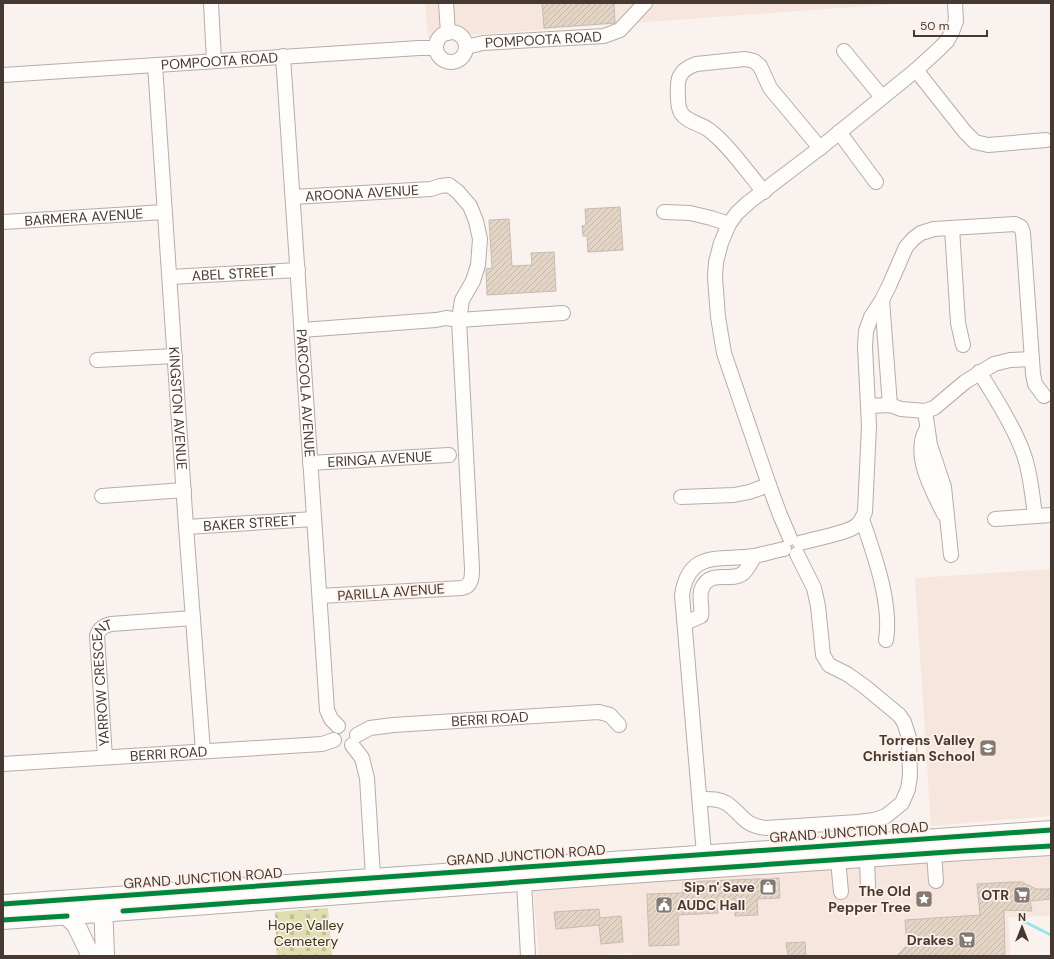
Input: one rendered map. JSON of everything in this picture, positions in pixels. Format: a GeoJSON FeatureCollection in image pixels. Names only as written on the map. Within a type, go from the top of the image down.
{"type":"FeatureCollection","features":[{"type":"Feature","properties":{"kind":"main road","name":"GRAND JUNCTION ROAD"},"geometry":{"type":"LineString","coordinates":[[705,862],[813,846],[1051,830]]}},
{"type":"Feature","properties":{"kind":"main road"},"geometry":{"type":"LineString","coordinates":[[916,839],[916,843],[921,846],[938,846],[963,851]]}},
{"type":"Feature","properties":{"kind":"main road"},"geometry":{"type":"LineString","coordinates":[[867,858],[878,842]]}},
{"type":"Feature","properties":{"kind":"main road"},"geometry":{"type":"LineString","coordinates":[[813,846],[838,860]]}},
{"type":"Feature","properties":{"kind":"main road","name":"GRAND JUNCTION ROAD"},"geometry":{"type":"LineString","coordinates":[[3,904],[103,905],[705,862],[838,860],[1051,846]]}},
{"type":"Feature","properties":{"kind":"main road","name":"GRAND JUNCTION ROAD"},"geometry":{"type":"LineString","coordinates":[[3,920],[67,916],[103,905]]}},
{"type":"Feature","properties":{"kind":"main road"},"geometry":{"type":"LineString","coordinates":[[103,905],[105,956]]}},
{"type":"Feature","properties":{"kind":"main road"},"geometry":{"type":"LineString","coordinates":[[67,916],[76,925],[91,956]]}},
{"type":"Feature","properties":{"kind":"street"},"geometry":{"type":"LineString","coordinates":[[211,3],[214,61]]}},
{"type":"Feature","properties":{"kind":"street"},"geometry":{"type":"LineString","coordinates":[[446,3],[448,33]]}},
{"type":"Feature","properties":{"kind":"street","name":"POMPOOTA ROAD"},"geometry":{"type":"LineString","coordinates":[[466,47],[483,43],[604,36],[620,30],[645,3]]}},
{"type":"Feature","properties":{"kind":"street"},"geometry":{"type":"LineString","coordinates":[[700,799],[714,799],[725,802],[748,823],[757,827],[766,828],[874,820],[886,816],[902,803],[908,789],[910,776],[909,738],[904,722],[899,715],[864,686],[847,674],[829,665],[823,655],[818,606],[814,588],[793,546],[780,514],[731,377],[724,353],[716,295],[716,262],[721,243],[729,224],[741,210],[916,70],[939,49],[950,36],[956,21],[955,3]]}},
{"type":"Feature","properties":{"kind":"street"},"geometry":{"type":"LineString","coordinates":[[452,32],[461,36],[466,47],[462,57],[458,60],[450,62],[441,57],[436,48],[438,40],[441,36],[448,33],[452,32]]}},
{"type":"Feature","properties":{"kind":"street","name":"POMPOOTA ROAD"},"geometry":{"type":"LineString","coordinates":[[3,75],[283,56],[436,48]]}},
{"type":"Feature","properties":{"kind":"street"},"geometry":{"type":"LineString","coordinates":[[844,51],[882,97]]}},
{"type":"Feature","properties":{"kind":"street","name":"PARCOOLA AVENUE"},"geometry":{"type":"LineString","coordinates":[[283,56],[327,710],[331,719],[338,726]]}},
{"type":"Feature","properties":{"kind":"street"},"geometry":{"type":"LineString","coordinates":[[764,192],[718,137],[708,129],[690,120],[681,113],[678,103],[678,81],[681,74],[688,67],[696,64],[745,60],[754,61],[760,66],[770,88],[820,148]]}},
{"type":"Feature","properties":{"kind":"street","name":"KINGSTON AVENUE"},"geometry":{"type":"LineString","coordinates":[[155,65],[186,527],[203,751]]}},
{"type":"Feature","properties":{"kind":"street"},"geometry":{"type":"LineString","coordinates":[[916,70],[965,132],[975,142],[988,145],[1046,140]]}},
{"type":"Feature","properties":{"kind":"street"},"geometry":{"type":"LineString","coordinates":[[839,132],[876,182]]}},
{"type":"Feature","properties":{"kind":"street","name":"AROONA AVENUE"},"geometry":{"type":"LineString","coordinates":[[293,197],[431,189],[449,185],[454,188],[470,206],[479,231],[480,250],[478,265],[473,281],[462,300],[459,320],[472,568],[470,584],[462,588]]}},
{"type":"Feature","properties":{"kind":"street","name":"BARMERA AVENUE"},"geometry":{"type":"LineString","coordinates":[[3,222],[164,212]]}},
{"type":"Feature","properties":{"kind":"street"},"geometry":{"type":"LineString","coordinates":[[664,212],[690,213],[729,224]]}},
{"type":"Feature","properties":{"kind":"street"},"geometry":{"type":"LineString","coordinates":[[705,862],[682,595],[684,584],[695,566],[705,560],[755,556],[847,531],[857,525],[862,519],[865,504],[869,426],[865,347],[866,331],[871,317],[882,300],[906,247],[913,239],[921,233],[934,229],[1015,224],[1021,227],[1024,233],[1035,384],[1044,396]]}},
{"type":"Feature","properties":{"kind":"street"},"geometry":{"type":"LineString","coordinates":[[952,228],[958,323],[963,345]]}},
{"type":"Feature","properties":{"kind":"street","name":"ABEL STREET"},"geometry":{"type":"LineString","coordinates":[[170,277],[298,270]]}},
{"type":"Feature","properties":{"kind":"street"},"geometry":{"type":"LineString","coordinates":[[882,300],[890,405]]}},
{"type":"Feature","properties":{"kind":"street"},"geometry":{"type":"LineString","coordinates":[[302,330],[446,318],[459,320],[563,313]]}},
{"type":"Feature","properties":{"kind":"street"},"geometry":{"type":"LineString","coordinates":[[97,360],[175,356]]}},
{"type":"Feature","properties":{"kind":"street"},"geometry":{"type":"LineString","coordinates":[[869,406],[890,405],[901,409],[925,411],[934,408],[965,382],[994,364],[1010,360],[1032,359]]}},
{"type":"Feature","properties":{"kind":"street"},"geometry":{"type":"LineString","coordinates":[[979,372],[1012,429],[1024,454],[1029,474],[1035,516]]}},
{"type":"Feature","properties":{"kind":"street"},"geometry":{"type":"LineString","coordinates":[[925,411],[928,426],[924,434],[922,451],[924,468],[948,522],[951,555]]}},
{"type":"Feature","properties":{"kind":"street","name":"ERINGA AVENUE"},"geometry":{"type":"LineString","coordinates":[[310,463],[449,455]]}},
{"type":"Feature","properties":{"kind":"street"},"geometry":{"type":"LineString","coordinates":[[681,497],[734,495],[749,492],[769,484]]}},
{"type":"Feature","properties":{"kind":"street"},"geometry":{"type":"LineString","coordinates":[[102,496],[184,490]]}},
{"type":"Feature","properties":{"kind":"street"},"geometry":{"type":"LineString","coordinates":[[995,519],[1051,515]]}},
{"type":"Feature","properties":{"kind":"street","name":"BAKER STREET"},"geometry":{"type":"LineString","coordinates":[[186,527],[314,519]]}},
{"type":"Feature","properties":{"kind":"street"},"geometry":{"type":"LineString","coordinates":[[862,519],[885,598],[888,628],[886,640]]}},
{"type":"Feature","properties":{"kind":"street"},"geometry":{"type":"LineString","coordinates":[[685,623],[701,616],[703,610],[701,592],[703,586],[708,580],[715,577],[740,576],[755,556]]}},
{"type":"Feature","properties":{"kind":"street","name":"PARILLA AVENUE"},"geometry":{"type":"LineString","coordinates":[[320,596],[462,588]]}},
{"type":"Feature","properties":{"kind":"street","name":"YARROW CRESCENT"},"geometry":{"type":"LineString","coordinates":[[105,757],[97,636],[99,630],[104,626],[111,624],[193,618]]}},
{"type":"Feature","properties":{"kind":"street","name":"BERRI ROAD"},"geometry":{"type":"LineString","coordinates":[[355,740],[370,728],[393,725],[598,712],[610,715],[619,725]]}},
{"type":"Feature","properties":{"kind":"street"},"geometry":{"type":"LineString","coordinates":[[355,740],[345,748],[340,746],[334,740],[334,732],[338,726],[342,724],[348,724],[355,729],[355,740],[362,758],[367,778],[374,885]]}},
{"type":"Feature","properties":{"kind":"street","name":"BERRI ROAD"},"geometry":{"type":"LineString","coordinates":[[3,764],[322,744],[334,740]]}},
{"type":"Feature","properties":{"kind":"street"},"geometry":{"type":"LineString","coordinates":[[934,853],[936,881]]}},
{"type":"Feature","properties":{"kind":"street"},"geometry":{"type":"LineString","coordinates":[[867,858],[868,887]]}},
{"type":"Feature","properties":{"kind":"street"},"geometry":{"type":"LineString","coordinates":[[838,860],[841,892]]}},
{"type":"Feature","properties":{"kind":"street"},"geometry":{"type":"LineString","coordinates":[[523,875],[528,956]]}},
{"type":"Feature","properties":{"kind":"shaded area"},"geometry":{"type":"Polygon","coordinates":[[[425,3],[895,3],[895,4],[428,38],[425,3]]]}},
{"type":"Feature","properties":{"kind":"shaded area","name":"Torrens Valley Christian School"},"geometry":{"type":"Polygon","coordinates":[[[1051,569],[1051,816],[931,826],[915,578],[1051,569]]]}},
{"type":"Feature","properties":{"kind":"shaded area"},"geometry":{"type":"Polygon","coordinates":[[[1051,856],[1051,916],[1008,917],[1011,956],[632,956],[632,953],[593,956],[539,956],[533,889],[1006,857],[1051,856]]]}},
{"type":"Feature","properties":{"kind":"green space","name":"Hope Valley Cemetery"},"geometry":{"type":"Polygon","coordinates":[[[328,908],[332,956],[277,956],[275,912],[328,908]]]}},
{"type":"Feature","properties":{"kind":"building"},"geometry":{"type":"Polygon","coordinates":[[[542,3],[614,3],[615,23],[544,28],[542,3]]]}},
{"type":"Feature","properties":{"kind":"building"},"geometry":{"type":"Polygon","coordinates":[[[620,207],[623,250],[588,252],[587,236],[583,236],[582,226],[586,225],[585,209],[620,207]]]}},
{"type":"Feature","properties":{"kind":"building"},"geometry":{"type":"Polygon","coordinates":[[[509,219],[512,266],[532,265],[531,253],[554,252],[556,291],[487,295],[486,269],[492,268],[489,220],[509,219]]]}},
{"type":"Feature","properties":{"kind":"building"},"geometry":{"type":"Polygon","coordinates":[[[779,878],[780,898],[757,899],[758,915],[735,916],[735,899],[717,900],[718,913],[678,915],[679,945],[649,946],[647,894],[683,893],[683,882],[779,878]]]}},
{"type":"Feature","properties":{"kind":"building"},"geometry":{"type":"Polygon","coordinates":[[[1022,882],[1036,889],[1051,889],[1051,899],[1030,901],[1032,911],[1004,910],[1005,956],[897,956],[907,945],[905,920],[980,915],[977,884],[1022,882]]]}},
{"type":"Feature","properties":{"kind":"building"},"geometry":{"type":"Polygon","coordinates":[[[599,909],[600,918],[621,916],[623,942],[601,944],[599,925],[556,929],[554,912],[599,909]]]}},
{"type":"Feature","properties":{"kind":"building"},"geometry":{"type":"Polygon","coordinates":[[[805,942],[806,956],[788,956],[786,943],[805,942]]]}},
{"type":"Feature","properties":{"kind":"waterway"},"geometry":{"type":"LineString","coordinates":[[1023,921],[1051,935]]}},
{"type":"Feature","properties":{"kind":"cycle path"},"geometry":{"type":"LineString","coordinates":[[3,904],[1051,830]]}},
{"type":"Feature","properties":{"kind":"cycle path"},"geometry":{"type":"LineString","coordinates":[[123,911],[615,875],[1051,846]]}},
{"type":"Feature","properties":{"kind":"cycle path"},"geometry":{"type":"LineString","coordinates":[[3,920],[67,916]]}},
{"type":"Feature","properties":{"kind":"place","name":"Torrens Valley Christian School"},"geometry":{"type":"Point","coordinates":[988,748]}},
{"type":"Feature","properties":{"kind":"place","name":"Sip n' Save"},"geometry":{"type":"Point","coordinates":[768,887]}},
{"type":"Feature","properties":{"kind":"place","name":"OTR"},"geometry":{"type":"Point","coordinates":[1022,895]}},
{"type":"Feature","properties":{"kind":"place","name":"The Old Pepper Tree"},"geometry":{"type":"Point","coordinates":[924,899]}},
{"type":"Feature","properties":{"kind":"place","name":"AUDC Hall"},"geometry":{"type":"Point","coordinates":[664,905]}},
{"type":"Feature","properties":{"kind":"place","name":"Drakes"},"geometry":{"type":"Point","coordinates":[967,940]}}]}
